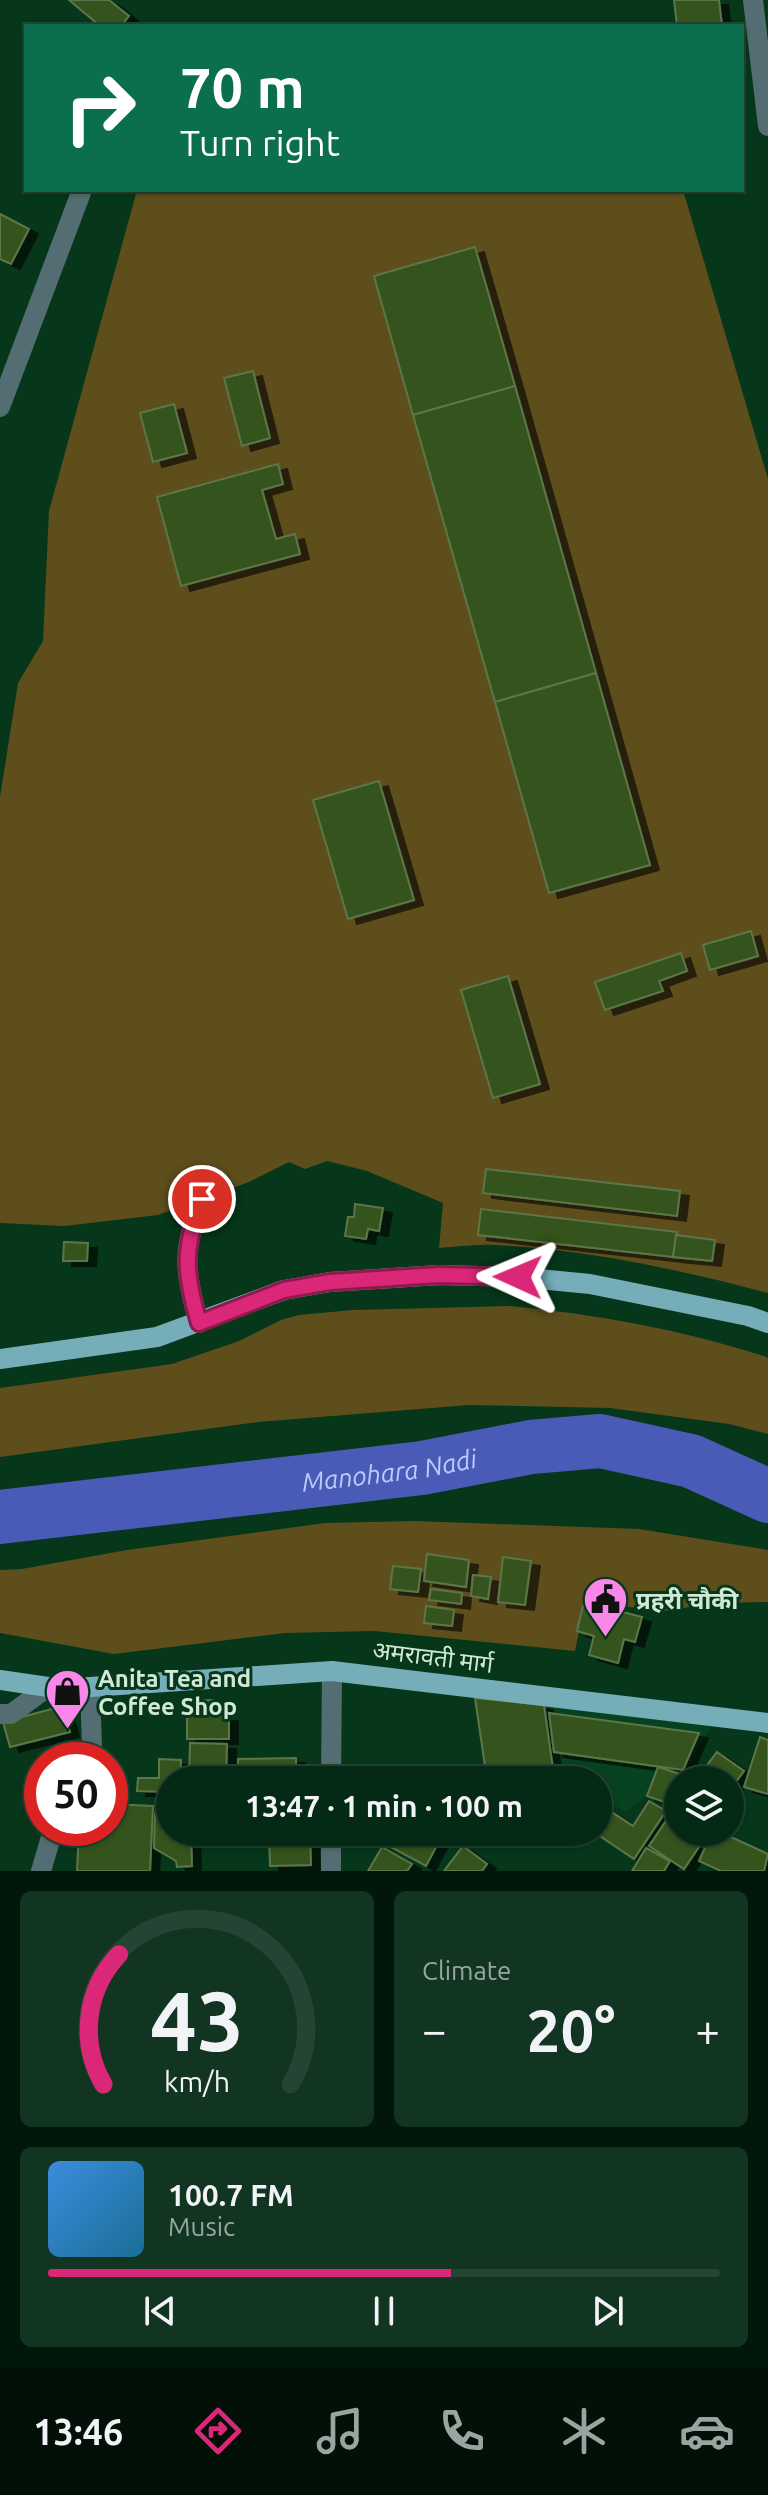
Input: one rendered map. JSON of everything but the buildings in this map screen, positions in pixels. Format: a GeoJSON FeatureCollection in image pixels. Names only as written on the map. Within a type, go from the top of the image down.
{"type":"FeatureCollection","features":[{"type":"Feature","properties":{"kind":"main road"},"geometry":{"type":"LineString","coordinates":[[0,1359],[157,1337],[284,1290],[330,1282],[439,1275],[518,1277],[590,1284],[748,1316],[768,1323]]}},
{"type":"Feature","properties":{"kind":"main road","name":"अमरावती मार्ग"},"geometry":{"type":"LineString","coordinates":[[0,1680],[48,1687],[90,1687],[332,1671],[768,1723]]}},
{"type":"Feature","properties":{"kind":"street"},"geometry":{"type":"LineString","coordinates":[[753,0],[768,126]]}},
{"type":"Feature","properties":{"kind":"street"},"geometry":{"type":"LineString","coordinates":[[0,407],[81,192]]}},
{"type":"Feature","properties":{"kind":"street"},"geometry":{"type":"LineString","coordinates":[[199,1323],[190,1292],[186,1260],[191,1228],[202,1199]]}},
{"type":"Feature","properties":{"kind":"street"},"geometry":{"type":"LineString","coordinates":[[331,1766],[332,1671]]}},
{"type":"Feature","properties":{"kind":"street"},"geometry":{"type":"LineString","coordinates":[[0,1714],[11,1714],[48,1687]]}},
{"type":"Feature","properties":{"kind":"street"},"geometry":{"type":"LineString","coordinates":[[90,1687],[92,1742]]}},
{"type":"Feature","properties":{"kind":"street"},"geometry":{"type":"LineString","coordinates":[[41,1871],[48,1846]]}},
{"type":"Feature","properties":{"kind":"street"},"geometry":{"type":"LineString","coordinates":[[331,1846],[331,1871]]}},
{"type":"Feature","properties":{"kind":"shaded area"},"geometry":{"type":"Polygon","coordinates":[[[136,192],[684,192],[768,479],[768,1293],[702,1276],[563,1251],[487,1245],[439,1248],[443,1203],[367,1171],[327,1161],[305,1169],[289,1162],[249,1182],[158,1215],[64,1226],[0,1223],[0,797],[18,683],[43,641],[49,511],[136,192]]]}},
{"type":"Feature","properties":{"kind":"shaded area"},"geometry":{"type":"Polygon","coordinates":[[[510,1306],[638,1324],[764,1356],[768,1358],[768,1434],[729,1424],[610,1408],[469,1405],[258,1422],[0,1457],[0,1388],[172,1364],[239,1341],[281,1320],[299,1315],[353,1310],[510,1306]]]}},
{"type":"Feature","properties":{"kind":"shaded area"},"geometry":{"type":"Polygon","coordinates":[[[415,1521],[639,1529],[768,1550],[768,1602],[715,1603],[665,1611],[585,1602],[575,1651],[374,1631],[285,1633],[114,1654],[0,1633],[0,1570],[325,1523],[415,1521]]]}},
{"type":"Feature","properties":{"kind":"shaded area"},"geometry":{"type":"Polygon","coordinates":[[[546,1706],[712,1724],[688,1766],[664,1766],[664,1806],[645,1796],[627,1812],[612,1804],[612,1766],[554,1766],[546,1706]]]}},
{"type":"Feature","properties":{"kind":"waterway","name":"Manohara Nadi"},"geometry":{"type":"LineString","coordinates":[[0,1517],[422,1468],[531,1447],[600,1441],[691,1461],[768,1496]]}},
{"type":"Feature","properties":{"kind":"place","name":"प्रहरी चौकी"},"geometry":{"type":"Point","coordinates":[605,1639]}},
{"type":"Feature","properties":{"kind":"place","name":"Anita Tea and Coffee Shop"},"geometry":{"type":"Point","coordinates":[67,1731]}},
{"type":"Feature","properties":{"kind":"route"},"geometry":{"type":"LineString","coordinates":[[202,1199],[191,1228],[186,1260],[190,1292],[199,1323],[284,1290],[330,1282],[439,1275],[518,1277]]}}]}
